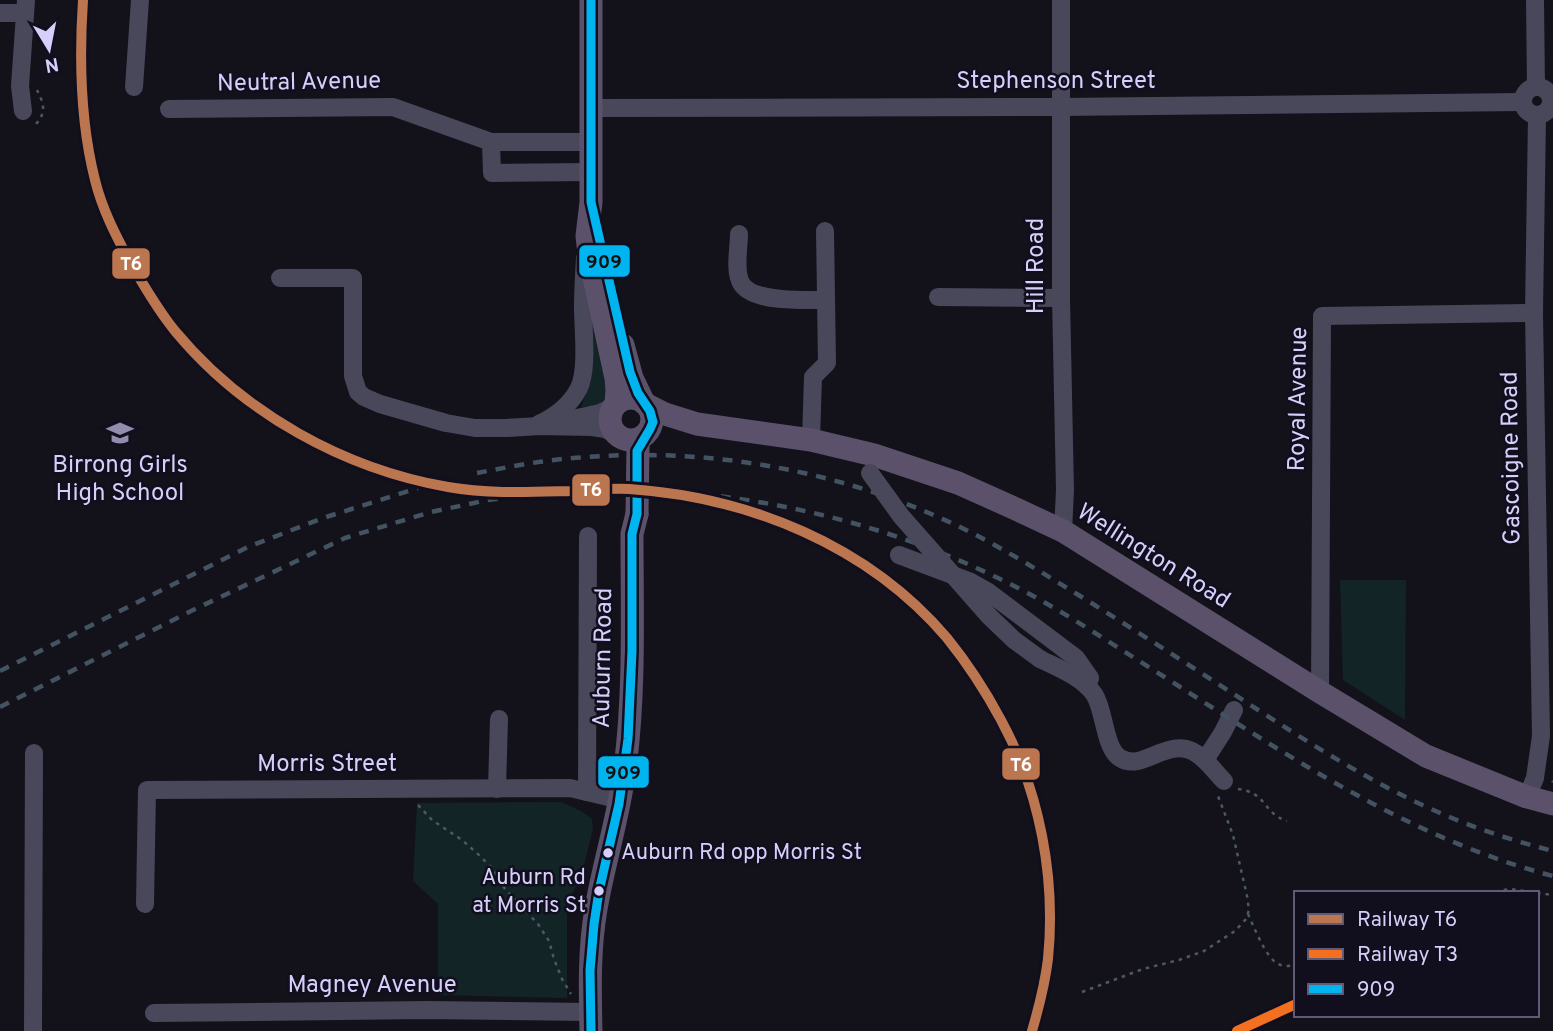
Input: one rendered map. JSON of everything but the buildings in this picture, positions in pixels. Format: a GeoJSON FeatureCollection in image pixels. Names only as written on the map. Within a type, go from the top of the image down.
{"type":"FeatureCollection","features":[{"type":"Feature","properties":{"kind":"main road"},"geometry":{"type":"LineString","coordinates":[[591,0],[591,202],[587,236],[591,268],[617,390],[615,406]]}},
{"type":"Feature","properties":{"kind":"main road"},"geometry":{"type":"LineString","coordinates":[[591,202],[630,372],[653,421],[632,439],[610,423],[610,415],[622,400],[637,399],[645,404]]}},
{"type":"Feature","properties":{"kind":"main road","name":"Wellington Road"},"geometry":{"type":"LineString","coordinates":[[645,404],[665,414],[697,424],[811,440],[872,464],[958,483],[1063,531],[1426,756],[1527,797],[1553,789]]}},
{"type":"Feature","properties":{"kind":"main road","name":"Wellington Road"},"geometry":{"type":"LineString","coordinates":[[632,439],[662,429],[697,424]]}},
{"type":"Feature","properties":{"kind":"main road","name":"Auburn Road"},"geometry":{"type":"LineString","coordinates":[[591,1021],[593,930],[621,800],[632,697],[632,439]]}},
{"type":"Feature","properties":{"kind":"street"},"geometry":{"type":"LineString","coordinates":[[134,87],[140,0]]}},
{"type":"Feature","properties":{"kind":"street","name":"Hill Road"},"geometry":{"type":"LineString","coordinates":[[1061,0],[1061,298],[1065,490],[1063,531]]}},
{"type":"Feature","properties":{"kind":"street"},"geometry":{"type":"LineString","coordinates":[[1535,0],[1536,87]]}},
{"type":"Feature","properties":{"kind":"street"},"geometry":{"type":"LineString","coordinates":[[0,13],[25,7],[20,86],[23,111]]}},
{"type":"Feature","properties":{"kind":"street"},"geometry":{"type":"LineString","coordinates":[[1536,87],[1548,92],[1551,105],[1545,113],[1537,116],[1525,110],[1522,102],[1524,93],[1536,87]]}},
{"type":"Feature","properties":{"kind":"street","name":"Stephenson Street"},"geometry":{"type":"LineString","coordinates":[[591,108],[1522,102]]}},
{"type":"Feature","properties":{"kind":"street","name":"Neutral Avenue"},"geometry":{"type":"LineString","coordinates":[[169,109],[393,107],[491,142],[590,142]]}},
{"type":"Feature","properties":{"kind":"street","name":"Gascoigne Road"},"geometry":{"type":"LineString","coordinates":[[1527,797],[1535,778],[1541,736],[1534,313],[1537,116]]}},
{"type":"Feature","properties":{"kind":"street"},"geometry":{"type":"LineString","coordinates":[[491,142],[492,173],[591,172]]}},
{"type":"Feature","properties":{"kind":"street"},"geometry":{"type":"LineString","coordinates":[[811,440],[813,377],[827,363],[825,231]]}},
{"type":"Feature","properties":{"kind":"street"},"geometry":{"type":"LineString","coordinates":[[739,234],[738,270],[741,283],[748,291],[782,299],[826,300]]}},
{"type":"Feature","properties":{"kind":"street"},"geometry":{"type":"LineString","coordinates":[[537,426],[565,408],[580,384],[587,236]]}},
{"type":"Feature","properties":{"kind":"street"},"geometry":{"type":"LineString","coordinates":[[280,278],[353,278],[353,376],[358,392],[364,397],[446,423],[475,428],[592,427],[632,439]]}},
{"type":"Feature","properties":{"kind":"street"},"geometry":{"type":"LineString","coordinates":[[938,298],[1061,298]]}},
{"type":"Feature","properties":{"kind":"street","name":"Royal Avenue"},"geometry":{"type":"LineString","coordinates":[[1320,692],[1322,316],[1534,313]]}},
{"type":"Feature","properties":{"kind":"street"},"geometry":{"type":"LineString","coordinates":[[537,426],[597,413],[615,406]]}},
{"type":"Feature","properties":{"kind":"street"},"geometry":{"type":"LineString","coordinates":[[872,464],[901,516],[989,617],[1040,659],[1087,686],[1098,701],[1112,748],[1121,759],[1137,761],[1178,748],[1190,750],[1214,770],[1223,732],[1234,710]]}},
{"type":"Feature","properties":{"kind":"street","name":"Auburn Road"},"geometry":{"type":"LineString","coordinates":[[587,792],[588,536]]}},
{"type":"Feature","properties":{"kind":"street"},"geometry":{"type":"LineString","coordinates":[[899,555],[971,582],[987,591],[1076,658],[1090,678],[1087,686]]}},
{"type":"Feature","properties":{"kind":"street"},"geometry":{"type":"LineString","coordinates":[[497,789],[499,719]]}},
{"type":"Feature","properties":{"kind":"street"},"geometry":{"type":"LineString","coordinates":[[33,1031],[34,753]]}},
{"type":"Feature","properties":{"kind":"street","name":"Morris Street"},"geometry":{"type":"LineString","coordinates":[[145,904],[146,790],[570,788],[621,800]]}},
{"type":"Feature","properties":{"kind":"street","name":"Magney Avenue"},"geometry":{"type":"LineString","coordinates":[[154,1013],[427,1010],[591,1021]]}},
{"type":"Feature","properties":{"kind":"path"},"geometry":{"type":"LineString","coordinates":[[1214,770],[1231,788],[1257,795],[1272,813],[1287,821]]}},
{"type":"Feature","properties":{"kind":"path"},"geometry":{"type":"LineString","coordinates":[[1082,992],[1143,969],[1204,951],[1235,931],[1248,914],[1249,904],[1233,835],[1218,794],[1214,770]]}},
{"type":"Feature","properties":{"kind":"path"},"geometry":{"type":"LineString","coordinates":[[412,789],[414,801],[432,820],[479,855],[492,868],[505,889],[538,924],[549,941],[558,969],[571,994]]}},
{"type":"Feature","properties":{"kind":"path"},"geometry":{"type":"LineString","coordinates":[[1498,891],[1524,891]]}},
{"type":"Feature","properties":{"kind":"path"},"geometry":{"type":"LineString","coordinates":[[1248,914],[1271,959],[1284,966],[1294,965]]}},
{"type":"Feature","properties":{"kind":"shaded area"},"geometry":{"type":"Polygon","coordinates":[[[591,307],[611,388],[603,406],[581,407],[591,378],[591,307]]]}},
{"type":"Feature","properties":{"kind":"shaded area"},"geometry":{"type":"Polygon","coordinates":[[[1340,580],[1406,580],[1405,720],[1343,680],[1340,580]]]}},
{"type":"Feature","properties":{"kind":"shaded area"},"geometry":{"type":"Polygon","coordinates":[[[561,802],[592,819],[593,829],[583,869],[567,907],[567,998],[438,995],[438,904],[413,881],[417,803],[561,802]]]}},
{"type":"Feature","properties":{"kind":"railway"},"geometry":{"type":"LineString","coordinates":[[477,473],[573,458],[687,456],[787,469],[884,496],[976,535],[1020,560],[1367,777],[1477,828],[1553,851]]}},
{"type":"Feature","properties":{"kind":"railway"},"geometry":{"type":"LineString","coordinates":[[0,671],[248,547],[323,518],[418,488]]}},
{"type":"Feature","properties":{"kind":"railway"},"geometry":{"type":"LineString","coordinates":[[626,489],[728,497],[828,516],[925,547],[972,566],[1063,613],[1336,784],[1441,837],[1553,876]]}},
{"type":"Feature","properties":{"kind":"railway"},"geometry":{"type":"LineString","coordinates":[[0,707],[191,611],[345,538],[431,512],[488,500],[564,491]]}},
{"type":"Feature","properties":{"kind":"rail line","name":"T6"},"geometry":{"type":"LineString","coordinates":[[83,0],[81,68],[86,135],[98,191],[110,222],[141,280],[175,331],[202,361],[264,412],[298,433],[371,467],[448,487],[509,492],[629,489],[674,494],[762,515],[843,552],[881,577],[916,605],[947,638],[983,689],[1015,748],[1026,776],[1042,836],[1050,898],[1050,928],[1045,977],[1032,1031]]}},
{"type":"Feature","properties":{"kind":"rail line","name":"T3"},"geometry":{"type":"LineString","coordinates":[[1237,1031],[1294,1005]]}},
{"type":"Feature","properties":{"kind":"transit line","name":"909"},"geometry":{"type":"LineString","coordinates":[[591,0],[591,202],[630,372],[653,422],[637,451],[637,514],[632,534],[632,651],[628,739],[619,804],[594,924],[590,970],[591,1031]]}},
{"type":"Feature","properties":{"kind":"place","name":"Birrong Girls High School"},"geometry":{"type":"Point","coordinates":[120,433]}},
{"type":"Feature","properties":{"kind":"place","name":"Auburn Rd opp Morris St"},"geometry":{"type":"Point","coordinates":[608,853]}},
{"type":"Feature","properties":{"kind":"place","name":"Auburn Rd at Morris St"},"geometry":{"type":"Point","coordinates":[599,891]}}]}
